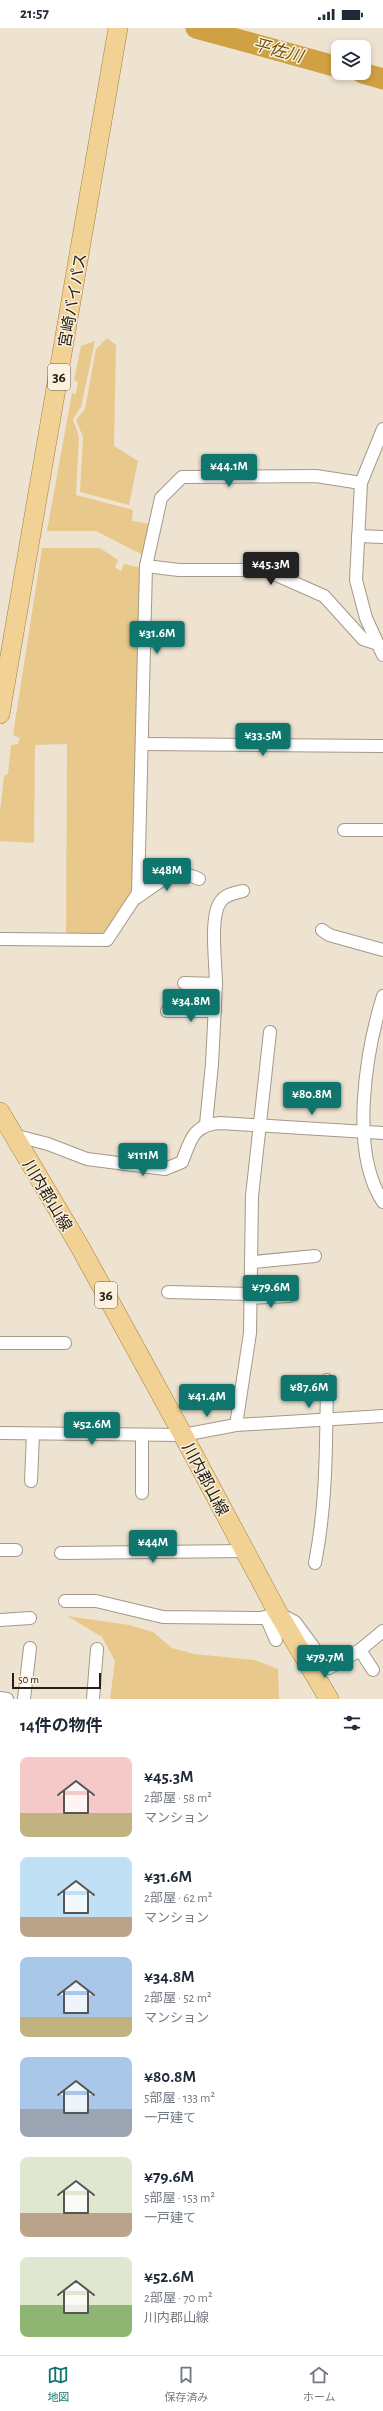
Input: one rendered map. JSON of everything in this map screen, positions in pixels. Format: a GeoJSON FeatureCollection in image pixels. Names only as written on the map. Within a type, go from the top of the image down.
{"type":"FeatureCollection","features":[{"type":"Feature","properties":{"kind":"main road","name":"宮崎バイパス"},"geometry":{"type":"LineString","coordinates":[[0,714],[117,33]]}},
{"type":"Feature","properties":{"kind":"main road","name":"川内郡山線"},"geometry":{"type":"LineString","coordinates":[[1,1116],[80,1247],[183,1435],[244,1551],[272,1615],[329,1699]]}},
{"type":"Feature","properties":{"kind":"street"},"geometry":{"type":"LineString","coordinates":[[380,649],[366,618],[356,580],[360,483],[382,432]]}},
{"type":"Feature","properties":{"kind":"street"},"geometry":{"type":"LineString","coordinates":[[0,939],[98,942],[107,940],[138,893],[143,744],[146,566],[161,498],[182,477],[316,476],[360,483]]}},
{"type":"Feature","properties":{"kind":"street"},"geometry":{"type":"LineString","coordinates":[[358,536],[383,537]]}},
{"type":"Feature","properties":{"kind":"street"},"geometry":{"type":"LineString","coordinates":[[146,566],[179,570],[265,570],[324,596],[363,639],[380,649]]}},
{"type":"Feature","properties":{"kind":"street"},"geometry":{"type":"LineString","coordinates":[[143,744],[383,746]]}},
{"type":"Feature","properties":{"kind":"street"},"geometry":{"type":"LineString","coordinates":[[344,830],[383,830]]}},
{"type":"Feature","properties":{"kind":"street"},"geometry":{"type":"LineString","coordinates":[[136,898],[168,876],[187,874],[199,879]]}},
{"type":"Feature","properties":{"kind":"street"},"geometry":{"type":"LineString","coordinates":[[206,1124],[215,1011],[216,984],[214,929],[216,914],[220,901],[230,894],[243,891]]}},
{"type":"Feature","properties":{"kind":"street"},"geometry":{"type":"LineString","coordinates":[[322,930],[329,935],[383,950]]}},
{"type":"Feature","properties":{"kind":"street"},"geometry":{"type":"LineString","coordinates":[[184,983],[216,984]]}},
{"type":"Feature","properties":{"kind":"street"},"geometry":{"type":"LineString","coordinates":[[383,996],[376,1018],[366,1072],[364,1131],[368,1169],[377,1192],[383,1202]]}},
{"type":"Feature","properties":{"kind":"street"},"geometry":{"type":"LineString","coordinates":[[167,1010],[215,1011]]}},
{"type":"Feature","properties":{"kind":"street"},"geometry":{"type":"LineString","coordinates":[[236,1425],[250,1334],[253,1262],[252,1196],[258,1127],[270,1032]]}},
{"type":"Feature","properties":{"kind":"street"},"geometry":{"type":"LineString","coordinates":[[13,1135],[48,1144],[87,1159],[165,1169],[182,1162],[194,1135],[206,1124],[220,1123],[258,1127],[383,1133]]}},
{"type":"Feature","properties":{"kind":"street"},"geometry":{"type":"LineString","coordinates":[[253,1262],[315,1256]]}},
{"type":"Feature","properties":{"kind":"street"},"geometry":{"type":"LineString","coordinates":[[168,1292],[251,1296],[289,1296]]}},
{"type":"Feature","properties":{"kind":"street"},"geometry":{"type":"LineString","coordinates":[[0,1343],[65,1342]]}},
{"type":"Feature","properties":{"kind":"street"},"geometry":{"type":"LineString","coordinates":[[315,1562],[324,1504],[327,1468],[327,1380]]}},
{"type":"Feature","properties":{"kind":"street"},"geometry":{"type":"LineString","coordinates":[[0,1433],[183,1435],[236,1425],[383,1416]]}},
{"type":"Feature","properties":{"kind":"street"},"geometry":{"type":"LineString","coordinates":[[32,1481],[33,1434]]}},
{"type":"Feature","properties":{"kind":"street"},"geometry":{"type":"LineString","coordinates":[[142,1435],[142,1493]]}},
{"type":"Feature","properties":{"kind":"street"},"geometry":{"type":"LineString","coordinates":[[0,1550],[16,1550]]}},
{"type":"Feature","properties":{"kind":"street"},"geometry":{"type":"LineString","coordinates":[[61,1553],[244,1551]]}},
{"type":"Feature","properties":{"kind":"street"},"geometry":{"type":"LineString","coordinates":[[65,1602],[96,1601],[163,1617],[272,1615],[295,1622],[329,1668],[360,1650],[383,1631]]}},
{"type":"Feature","properties":{"kind":"street"},"geometry":{"type":"LineString","coordinates":[[272,1615],[276,1640]]}},
{"type":"Feature","properties":{"kind":"street"},"geometry":{"type":"LineString","coordinates":[[0,1620],[30,1618]]}},
{"type":"Feature","properties":{"kind":"street"},"geometry":{"type":"LineString","coordinates":[[24,1699],[30,1648]]}},
{"type":"Feature","properties":{"kind":"street"},"geometry":{"type":"LineString","coordinates":[[93,1699],[97,1649]]}},
{"type":"Feature","properties":{"kind":"street"},"geometry":{"type":"LineString","coordinates":[[360,1650],[373,1670]]}},
{"type":"Feature","properties":{"kind":"street"},"geometry":{"type":"LineString","coordinates":[[0,1698],[7,1699]]}},
{"type":"Feature","properties":{"kind":"shaded area"},"geometry":{"type":"Polygon","coordinates":[[[107,338],[116,345],[114,446],[138,461],[129,505],[80,492],[83,437],[76,420],[85,409],[96,349],[107,338]]]}},
{"type":"Feature","properties":{"kind":"shaded area"},"geometry":{"type":"Polygon","coordinates":[[[95,341],[81,407],[73,419],[79,437],[76,495],[133,510],[132,521],[151,524],[143,555],[96,531],[47,531],[72,393],[76,394],[78,382],[74,380],[81,346],[95,341]]]}},
{"type":"Feature","properties":{"kind":"shaded area"},"geometry":{"type":"Polygon","coordinates":[[[42,548],[100,548],[118,560],[115,568],[121,571],[124,564],[142,568],[133,888],[105,935],[66,936],[67,744],[35,745],[34,843],[0,841],[0,812],[4,776],[8,774],[11,745],[18,744],[20,738],[13,735],[42,548]]]}},
{"type":"Feature","properties":{"kind":"shaded area"},"geometry":{"type":"Polygon","coordinates":[[[67,1616],[129,1625],[153,1632],[172,1648],[194,1654],[255,1660],[278,1669],[279,1699],[110,1699],[115,1661],[102,1637],[67,1616]]]}},
{"type":"Feature","properties":{"kind":"waterway","name":"平佐川"},"geometry":{"type":"LineString","coordinates":[[196,28],[331,65]]}},
{"type":"Feature","properties":{"kind":"waterway","name":"平佐川"},"geometry":{"type":"LineString","coordinates":[[371,76],[383,79]]}}]}
